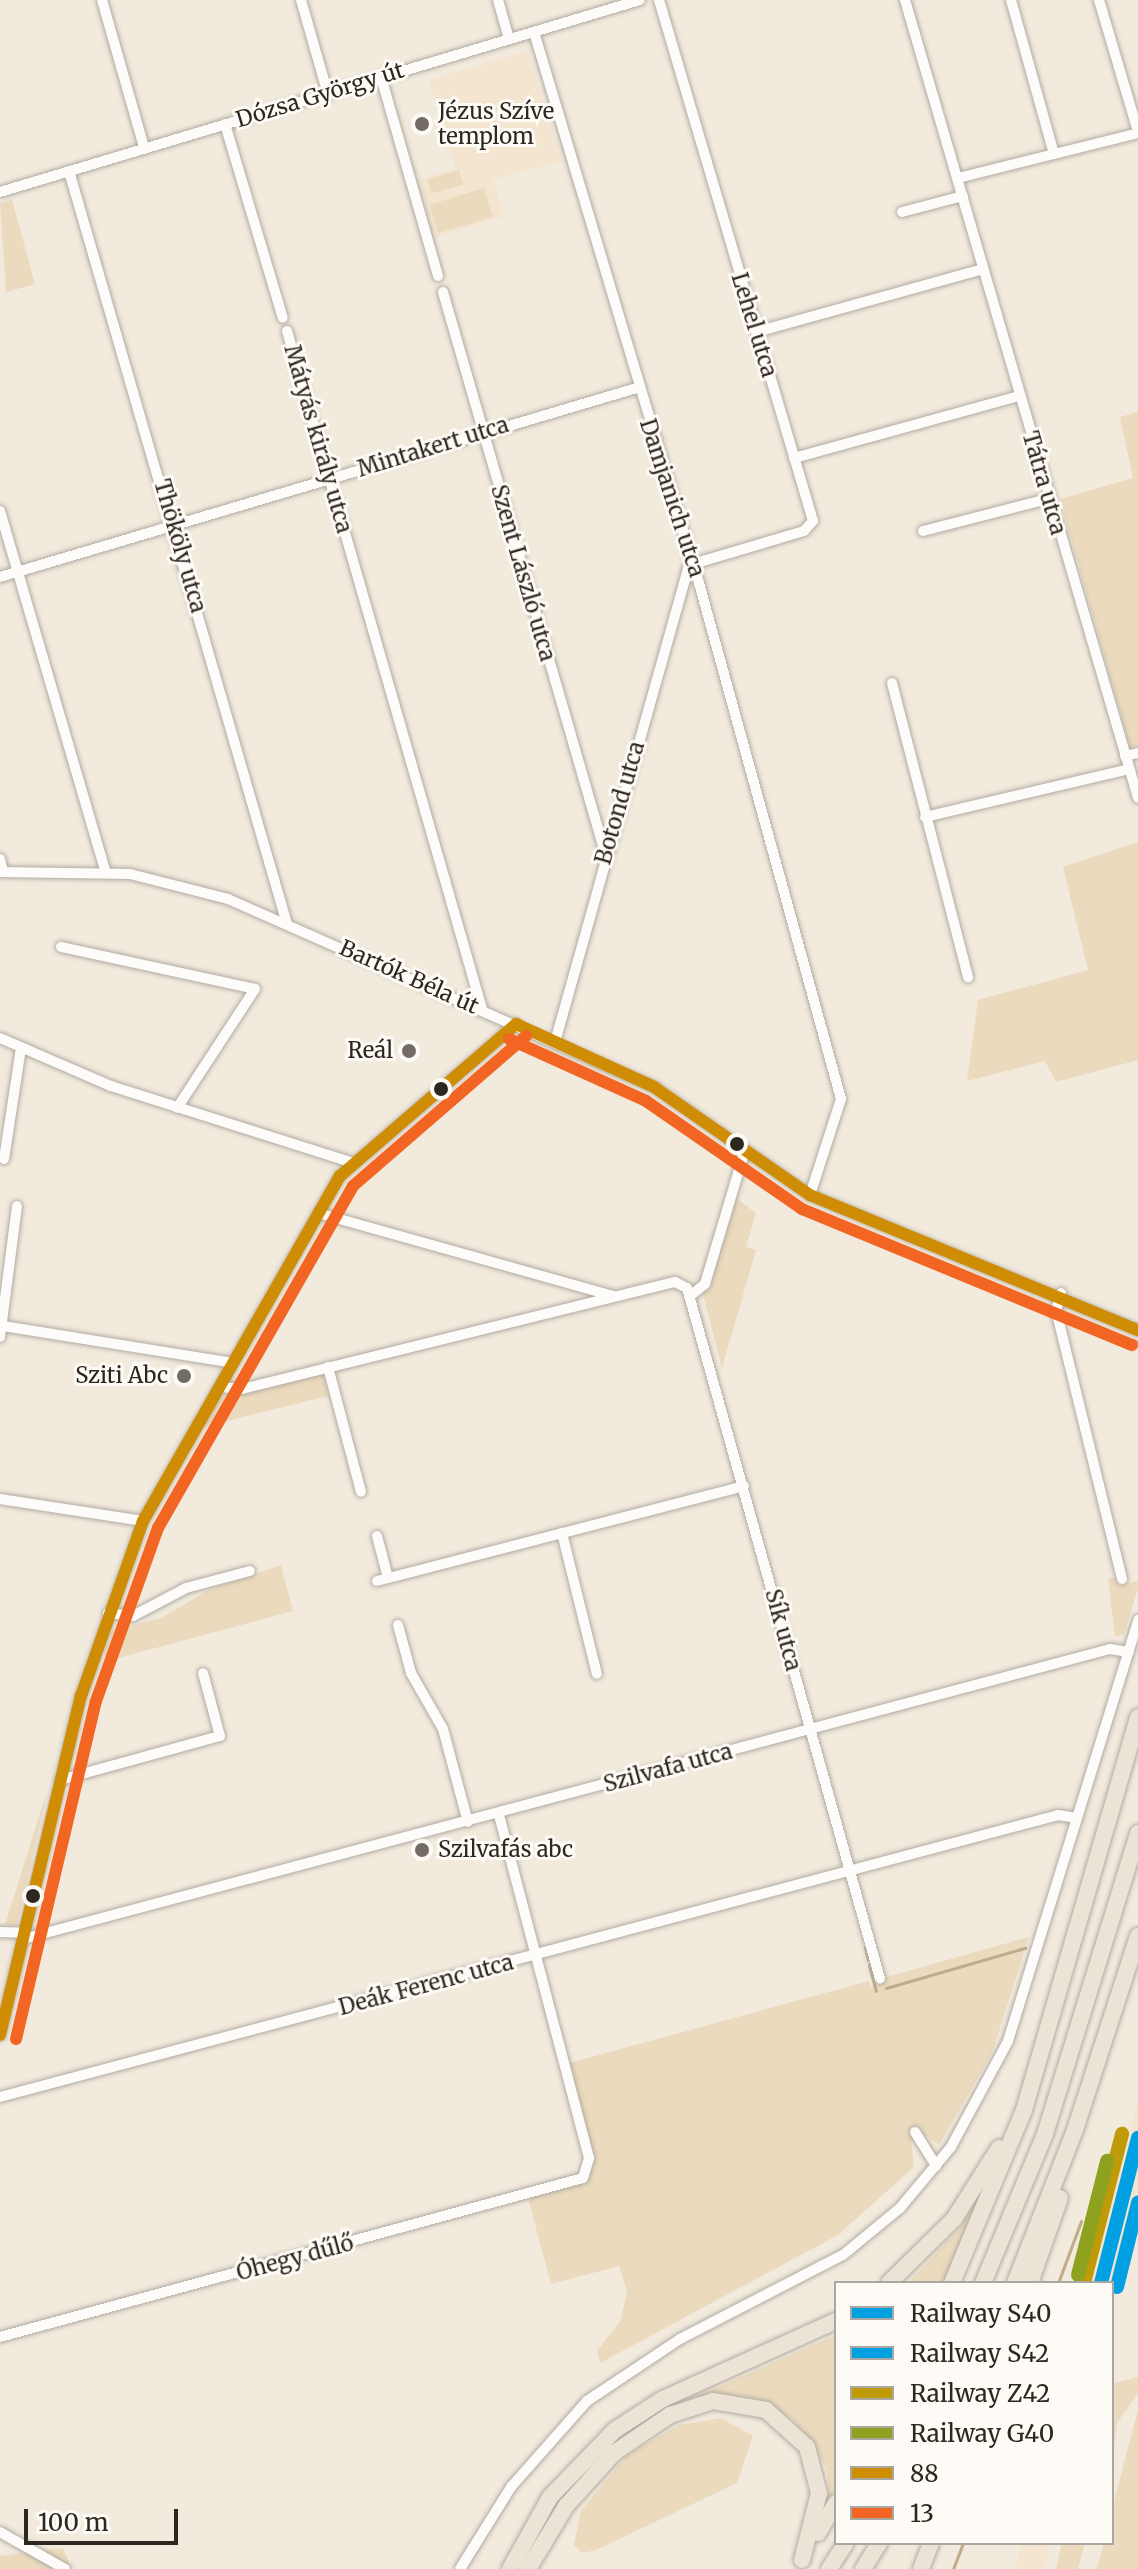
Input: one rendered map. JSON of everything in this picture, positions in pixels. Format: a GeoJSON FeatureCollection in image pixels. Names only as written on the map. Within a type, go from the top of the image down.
{"type":"FeatureCollection","features":[{"type":"Feature","properties":{"kind":"highway"},"geometry":{"type":"LineString","coordinates":[[953,2281],[1041,2056],[1138,1717]]}},
{"type":"Feature","properties":{"kind":"highway"},"geometry":{"type":"LineString","coordinates":[[984,2281],[1045,2134],[1138,1833]]}},
{"type":"Feature","properties":{"kind":"highway"},"geometry":{"type":"LineString","coordinates":[[1031,2281],[1075,2130],[1138,1936]]}},
{"type":"Feature","properties":{"kind":"highway"},"geometry":{"type":"LineString","coordinates":[[891,2281],[954,2219],[1001,2145],[1041,2056]]}},
{"type":"Feature","properties":{"kind":"highway"},"geometry":{"type":"LineString","coordinates":[[1016,2281],[1075,2130]]}},
{"type":"Feature","properties":{"kind":"highway"},"geometry":{"type":"LineString","coordinates":[[510,2569],[550,2497],[615,2430],[656,2403],[834,2322]]}},
{"type":"Feature","properties":{"kind":"highway"},"geometry":{"type":"LineString","coordinates":[[528,2569],[566,2506],[614,2453],[670,2415],[713,2401],[766,2410],[807,2447],[819,2493],[799,2564]]}},
{"type":"Feature","properties":{"kind":"highway"},"geometry":{"type":"LineString","coordinates":[[799,2564],[834,2506]]}},
{"type":"Feature","properties":{"kind":"highway"},"geometry":{"type":"LineString","coordinates":[[829,2569],[845,2545]]}},
{"type":"Feature","properties":{"kind":"highway"},"geometry":{"type":"LineString","coordinates":[[863,2569],[878,2545]]}},
{"type":"Feature","properties":{"kind":"highway"},"geometry":{"type":"LineString","coordinates":[[921,2569],[930,2545]]}},
{"type":"Feature","properties":{"kind":"street"},"geometry":{"type":"LineString","coordinates":[[102,0],[144,147]]}},
{"type":"Feature","properties":{"kind":"street"},"geometry":{"type":"LineString","coordinates":[[301,0],[328,94]]}},
{"type":"Feature","properties":{"kind":"street"},"geometry":{"type":"LineString","coordinates":[[498,0],[509,39]]}},
{"type":"Feature","properties":{"kind":"street","name":"Dózsa György út"},"geometry":{"type":"LineString","coordinates":[[0,192],[640,0]]}},
{"type":"Feature","properties":{"kind":"street","name":"Lehel utca"},"geometry":{"type":"LineString","coordinates":[[659,0],[794,458],[810,528],[689,565]]}},
{"type":"Feature","properties":{"kind":"street","name":"Tátra utca"},"geometry":{"type":"LineString","coordinates":[[905,0],[1048,499],[1138,798]]}},
{"type":"Feature","properties":{"kind":"street"},"geometry":{"type":"LineString","coordinates":[[1011,0],[1054,154]]}},
{"type":"Feature","properties":{"kind":"street"},"geometry":{"type":"LineString","coordinates":[[958,178],[1138,133],[1099,0]]}},
{"type":"Feature","properties":{"kind":"street","name":"Damjanich utca"},"geometry":{"type":"LineString","coordinates":[[534,32],[841,1099],[810,1195]]}},
{"type":"Feature","properties":{"kind":"street"},"geometry":{"type":"LineString","coordinates":[[381,77],[438,276]]}},
{"type":"Feature","properties":{"kind":"street","name":"Mátyás király utca"},"geometry":{"type":"LineString","coordinates":[[225,124],[283,318]]}},
{"type":"Feature","properties":{"kind":"street","name":"Thököly utca"},"geometry":{"type":"LineString","coordinates":[[69,171],[175,525],[287,924]]}},
{"type":"Feature","properties":{"kind":"street"},"geometry":{"type":"LineString","coordinates":[[902,212],[963,196]]}},
{"type":"Feature","properties":{"kind":"street"},"geometry":{"type":"LineString","coordinates":[[756,332],[983,269]]}},
{"type":"Feature","properties":{"kind":"street","name":"Szent László utca"},"geometry":{"type":"LineString","coordinates":[[443,292],[605,853]]}},
{"type":"Feature","properties":{"kind":"street","name":"Mátyás király utca"},"geometry":{"type":"LineString","coordinates":[[287,331],[482,1009]]}},
{"type":"Feature","properties":{"kind":"street","name":"Mintakert utca"},"geometry":{"type":"LineString","coordinates":[[0,577],[637,388]]}},
{"type":"Feature","properties":{"kind":"street"},"geometry":{"type":"LineString","coordinates":[[794,458],[1019,396]]}},
{"type":"Feature","properties":{"kind":"street"},"geometry":{"type":"LineString","coordinates":[[923,531],[1048,499]]}},
{"type":"Feature","properties":{"kind":"street"},"geometry":{"type":"LineString","coordinates":[[0,511],[105,871]]}},
{"type":"Feature","properties":{"kind":"street","name":"Botond utca"},"geometry":{"type":"LineString","coordinates":[[555,1042],[605,853],[689,565]]}},
{"type":"Feature","properties":{"kind":"street"},"geometry":{"type":"LineString","coordinates":[[892,683],[968,977]]}},
{"type":"Feature","properties":{"kind":"street"},"geometry":{"type":"LineString","coordinates":[[1125,756],[1138,753]]}},
{"type":"Feature","properties":{"kind":"street"},"geometry":{"type":"LineString","coordinates":[[925,817],[1129,769]]}},
{"type":"Feature","properties":{"kind":"street"},"geometry":{"type":"LineString","coordinates":[[0,859],[2,872]]}},
{"type":"Feature","properties":{"kind":"street","name":"Bartók Béla út"},"geometry":{"type":"LineString","coordinates":[[2,872],[105,871],[186,885],[287,924],[654,1087],[810,1195],[1061,1293],[1138,1330]]}},
{"type":"Feature","properties":{"kind":"street"},"geometry":{"type":"LineString","coordinates":[[61,947],[255,989],[177,1108]]}},
{"type":"Feature","properties":{"kind":"street"},"geometry":{"type":"LineString","coordinates":[[0,2035],[60,1780],[108,1613],[143,1521],[318,1213],[351,1162],[516,1024]]}},
{"type":"Feature","properties":{"kind":"street"},"geometry":{"type":"LineString","coordinates":[[0,1038],[177,1108],[351,1162]]}},
{"type":"Feature","properties":{"kind":"street"},"geometry":{"type":"LineString","coordinates":[[4,1159],[21,1048]]}},
{"type":"Feature","properties":{"kind":"street"},"geometry":{"type":"LineString","coordinates":[[690,1296],[705,1284],[745,1150]]}},
{"type":"Feature","properties":{"kind":"street"},"geometry":{"type":"LineString","coordinates":[[17,1206],[2,1325],[233,1363]]}},
{"type":"Feature","properties":{"kind":"street"},"geometry":{"type":"LineString","coordinates":[[318,1213],[615,1297]]}},
{"type":"Feature","properties":{"kind":"street","name":"Sík utca"},"geometry":{"type":"LineString","coordinates":[[615,1297],[682,1283],[690,1296],[880,1979]]}},
{"type":"Feature","properties":{"kind":"street"},"geometry":{"type":"LineString","coordinates":[[1061,1293],[1056,1310],[1122,1579]]}},
{"type":"Feature","properties":{"kind":"street"},"geometry":{"type":"LineString","coordinates":[[220,1387],[242,1389],[615,1297]]}},
{"type":"Feature","properties":{"kind":"street"},"geometry":{"type":"LineString","coordinates":[[328,1367],[361,1492]]}},
{"type":"Feature","properties":{"kind":"street"},"geometry":{"type":"LineString","coordinates":[[377,1536],[383,1579],[744,1486]]}},
{"type":"Feature","properties":{"kind":"street"},"geometry":{"type":"LineString","coordinates":[[0,1499],[143,1521]]}},
{"type":"Feature","properties":{"kind":"street"},"geometry":{"type":"LineString","coordinates":[[562,1533],[597,1674]]}},
{"type":"Feature","properties":{"kind":"street"},"geometry":{"type":"LineString","coordinates":[[108,1613],[133,1616],[186,1588],[250,1571]]}},
{"type":"Feature","properties":{"kind":"street"},"geometry":{"type":"LineString","coordinates":[[460,2569],[511,2487],[587,2401],[680,2339],[825,2267],[884,2223],[936,2166],[1005,2049],[1138,1620]]}},
{"type":"Feature","properties":{"kind":"street"},"geometry":{"type":"LineString","coordinates":[[398,1625],[411,1673],[443,1729],[468,1822]]}},
{"type":"Feature","properties":{"kind":"street","name":"Szilvafa utca"},"geometry":{"type":"LineString","coordinates":[[0,1932],[23,1936],[499,1814],[1110,1649],[1129,1652]]}},
{"type":"Feature","properties":{"kind":"street"},"geometry":{"type":"LineString","coordinates":[[60,1780],[220,1736],[203,1673]]}},
{"type":"Feature","properties":{"kind":"street"},"geometry":{"type":"LineString","coordinates":[[499,1814],[537,1955]]}},
{"type":"Feature","properties":{"kind":"street","name":"Deák Ferenc utca"},"geometry":{"type":"LineString","coordinates":[[0,2097],[1058,1815],[1077,1818]]}},
{"type":"Feature","properties":{"kind":"street","name":"Óhegy dűlő"},"geometry":{"type":"LineString","coordinates":[[0,2337],[587,2173],[537,1955]]}},
{"type":"Feature","properties":{"kind":"street"},"geometry":{"type":"LineString","coordinates":[[915,2132],[936,2166]]}},
{"type":"Feature","properties":{"kind":"street"},"geometry":{"type":"LineString","coordinates":[[0,2532],[65,2569]]}},
{"type":"Feature","properties":{"kind":"shaded area"},"geometry":{"type":"Polygon","coordinates":[[[528,51],[562,161],[493,179],[504,216],[434,238],[419,180],[456,169],[429,80],[528,51]]]}},
{"type":"Feature","properties":{"kind":"shaded area"},"geometry":{"type":"Polygon","coordinates":[[[459,170],[463,184],[431,194],[427,179],[459,170]]]}},
{"type":"Feature","properties":{"kind":"shaded area"},"geometry":{"type":"Polygon","coordinates":[[[484,188],[493,217],[438,233],[429,205],[484,188]]]}},
{"type":"Feature","properties":{"kind":"shaded area"},"geometry":{"type":"Polygon","coordinates":[[[12,200],[35,284],[6,292],[0,203],[12,200]]]}},
{"type":"Feature","properties":{"kind":"shaded area"},"geometry":{"type":"Polygon","coordinates":[[[1138,412],[1138,745],[1130,747],[1060,499],[1133,478],[1120,417],[1138,412]]]}},
{"type":"Feature","properties":{"kind":"shaded area"},"geometry":{"type":"Polygon","coordinates":[[[1138,842],[1138,1060],[1056,1082],[1045,1061],[967,1081],[978,1000],[1088,970],[1063,867],[1138,842]]]}},
{"type":"Feature","properties":{"kind":"shaded area"},"geometry":{"type":"Polygon","coordinates":[[[733,1196],[756,1213],[746,1247],[756,1250],[722,1368],[703,1294],[733,1196]]]}},
{"type":"Feature","properties":{"kind":"shaded area"},"geometry":{"type":"Polygon","coordinates":[[[323,1373],[328,1396],[203,1427],[221,1397],[323,1373]]]}},
{"type":"Feature","properties":{"kind":"shaded area"},"geometry":{"type":"Polygon","coordinates":[[[281,1565],[293,1611],[111,1660],[104,1654],[112,1630],[161,1618],[207,1591],[281,1565]]]}},
{"type":"Feature","properties":{"kind":"shaded area"},"geometry":{"type":"Polygon","coordinates":[[[1117,1577],[1119,1585],[1138,1581],[1138,1588],[1124,1634],[1115,1637],[1108,1579],[1117,1577]]]}},
{"type":"Feature","properties":{"kind":"shaded area"},"geometry":{"type":"Polygon","coordinates":[[[48,1788],[17,1925],[5,1925],[48,1788]]]}},
{"type":"Feature","properties":{"kind":"shaded area"},"geometry":{"type":"Polygon","coordinates":[[[1029,1937],[992,2053],[939,2145],[924,2134],[911,2141],[914,2167],[838,2235],[600,2363],[597,2351],[621,2320],[627,2291],[619,2266],[551,2284],[528,2198],[590,2177],[593,2161],[566,2064],[869,1981],[870,1988],[887,1977],[1029,1937]]]}},
{"type":"Feature","properties":{"kind":"shaded area"},"geometry":{"type":"Polygon","coordinates":[[[1138,2101],[1138,2202],[1114,2292],[1114,2281],[1091,2281],[1138,2101]]]}},
{"type":"Feature","properties":{"kind":"shaded area"},"geometry":{"type":"Polygon","coordinates":[[[982,2194],[945,2281],[910,2281],[959,2229],[982,2194]]]}},
{"type":"Feature","properties":{"kind":"shaded area"},"geometry":{"type":"Polygon","coordinates":[[[834,2336],[834,2492],[829,2501],[827,2469],[795,2421],[757,2399],[696,2397],[834,2336]]]}},
{"type":"Feature","properties":{"kind":"shaded area"},"geometry":{"type":"Polygon","coordinates":[[[1138,2377],[1138,2393],[1117,2423],[1114,2444],[1114,2383],[1138,2377]]]}},
{"type":"Feature","properties":{"kind":"shaded area"},"geometry":{"type":"Polygon","coordinates":[[[1138,2409],[1138,2569],[1097,2569],[1103,2545],[1114,2545],[1114,2502],[1138,2409]]]}},
{"type":"Feature","properties":{"kind":"shaded area"},"geometry":{"type":"Polygon","coordinates":[[[721,2418],[753,2436],[737,2483],[596,2550],[582,2553],[574,2545],[581,2511],[626,2456],[679,2425],[721,2418]]]}},
{"type":"Feature","properties":{"kind":"shaded area"},"geometry":{"type":"Polygon","coordinates":[[[1021,2545],[1050,2545],[1044,2569],[1015,2569],[1021,2545]]]}},
{"type":"Feature","properties":{"kind":"shaded area"},"geometry":{"type":"Polygon","coordinates":[[[1062,2545],[1084,2545],[1078,2569],[1056,2569],[1062,2545]]]}},
{"type":"Feature","properties":{"kind":"shaded area"},"geometry":{"type":"Polygon","coordinates":[[[63,2548],[72,2569],[0,2569],[0,2556],[63,2548]]]}},
{"type":"Feature","properties":{"kind":"waterway"},"geometry":{"type":"LineString","coordinates":[[1133,1340],[1138,1342]]}},
{"type":"Feature","properties":{"kind":"waterway"},"geometry":{"type":"LineString","coordinates":[[865,1947],[868,1960]]}},
{"type":"Feature","properties":{"kind":"waterway"},"geometry":{"type":"LineString","coordinates":[[886,1988],[1025,1948]]}},
{"type":"Feature","properties":{"kind":"waterway"},"geometry":{"type":"LineString","coordinates":[[869,1965],[876,1991]]}},
{"type":"Feature","properties":{"kind":"waterway"},"geometry":{"type":"LineString","coordinates":[[1059,2281],[1081,2221]]}},
{"type":"Feature","properties":{"kind":"waterway"},"geometry":{"type":"LineString","coordinates":[[953,2569],[962,2545]]}},
{"type":"Feature","properties":{"kind":"rail line","name":"Z42"},"geometry":{"type":"LineString","coordinates":[[1085,2279],[1122,2134]]}},
{"type":"Feature","properties":{"kind":"rail line","name":"S40"},"geometry":{"type":"LineString","coordinates":[[1102,2281],[1138,2138]]}},
{"type":"Feature","properties":{"kind":"rail line","name":"G40"},"geometry":{"type":"LineString","coordinates":[[1078,2275],[1107,2161]]}},
{"type":"Feature","properties":{"kind":"rail line","name":"S42"},"geometry":{"type":"LineString","coordinates":[[1117,2287],[1138,2203]]}},
{"type":"Feature","properties":{"kind":"transit line","name":"88"},"geometry":{"type":"LineString","coordinates":[[516,1024],[654,1087],[810,1195],[1138,1330]]}},
{"type":"Feature","properties":{"kind":"transit line","name":"88"},"geometry":{"type":"LineString","coordinates":[[0,2035],[81,1696],[143,1521],[340,1176],[516,1024]]}},
{"type":"Feature","properties":{"kind":"transit line","name":"13"},"geometry":{"type":"LineString","coordinates":[[16,2039],[96,1701],[158,1528],[353,1186],[526,1036]]}},
{"type":"Feature","properties":{"kind":"transit line","name":"13"},"geometry":{"type":"LineString","coordinates":[[509,1039],[646,1101],[802,1209],[1132,1345]]}},
{"type":"Feature","properties":{"kind":"place","name":"Jézus Szíve templom"},"geometry":{"type":"Point","coordinates":[422,124]}},
{"type":"Feature","properties":{"kind":"place","name":"Reál"},"geometry":{"type":"Point","coordinates":[409,1051]}},
{"type":"Feature","properties":{"kind":"place","name":"Sziti Abc"},"geometry":{"type":"Point","coordinates":[184,1376]}},
{"type":"Feature","properties":{"kind":"place","name":"Szilvafás abc"},"geometry":{"type":"Point","coordinates":[422,1850]}}]}
